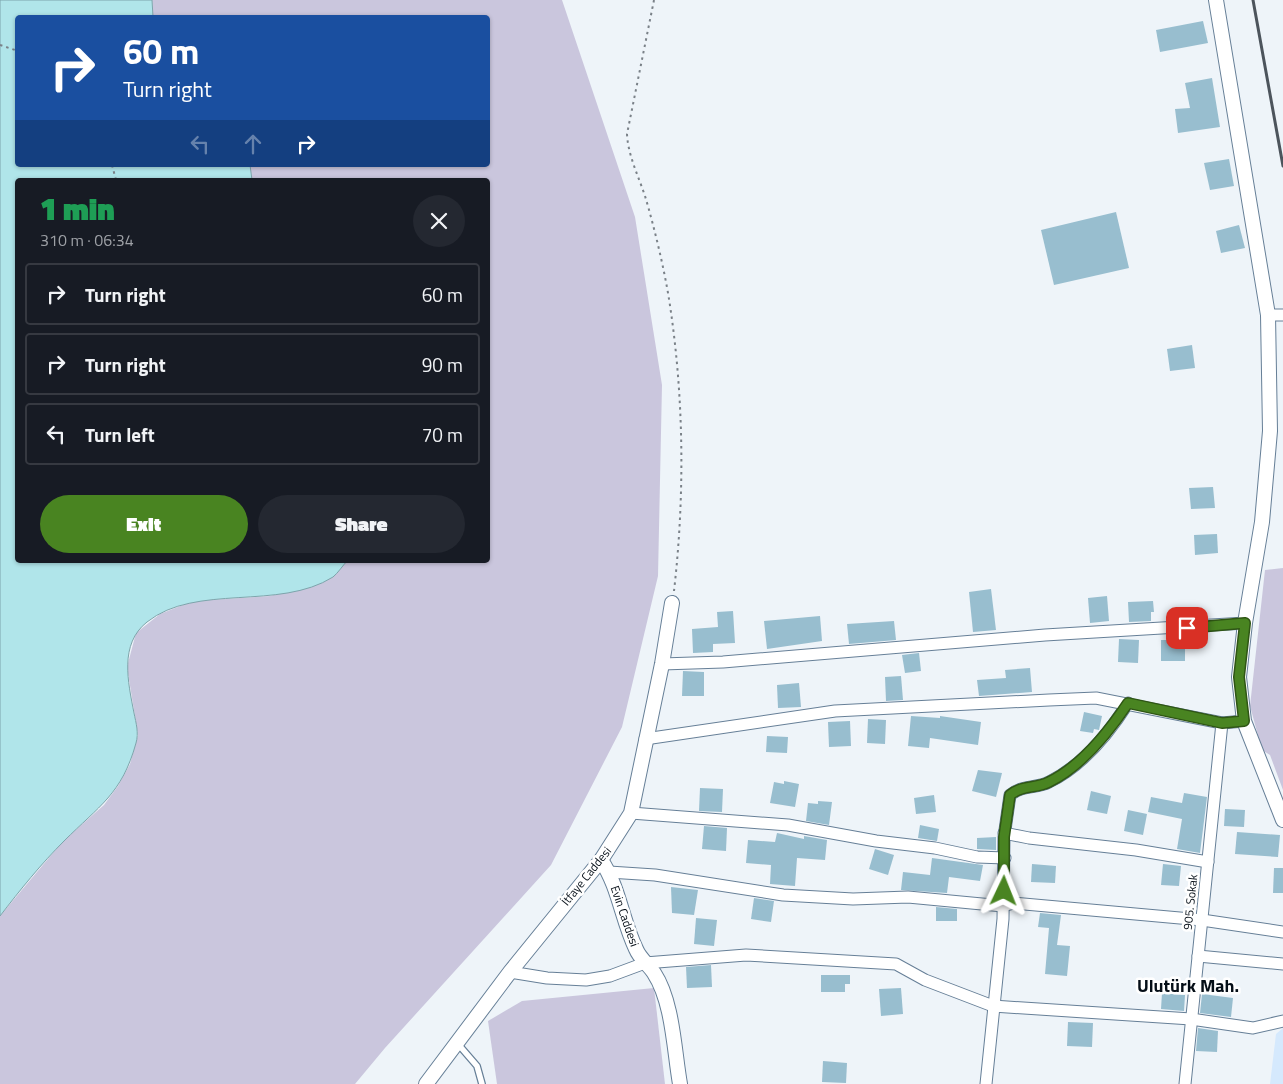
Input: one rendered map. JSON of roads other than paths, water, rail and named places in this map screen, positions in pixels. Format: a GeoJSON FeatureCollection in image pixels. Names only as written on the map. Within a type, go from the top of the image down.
{"type":"FeatureCollection","features":[{"type":"Feature","properties":{"kind":"street"},"geometry":{"type":"LineString","coordinates":[[1216,0],[1268,315],[1270,431],[1262,522],[1245,623],[1239,677],[1244,721],[1283,820]]}},
{"type":"Feature","properties":{"kind":"street"},"geometry":{"type":"LineString","coordinates":[[1268,315],[1283,315]]}},
{"type":"Feature","properties":{"kind":"street","name":"İtfaye Caddesi"},"geometry":{"type":"LineString","coordinates":[[426,1084],[510,972],[605,866],[631,813],[662,664],[672,603]]}},
{"type":"Feature","properties":{"kind":"street"},"geometry":{"type":"LineString","coordinates":[[662,664],[723,662],[1045,635],[1245,623]]}},
{"type":"Feature","properties":{"kind":"street"},"geometry":{"type":"LineString","coordinates":[[645,739],[835,711],[1096,698],[1222,723],[1244,721]]}},
{"type":"Feature","properties":{"kind":"street"},"geometry":{"type":"LineString","coordinates":[[986,1084],[1003,906],[1004,833],[1010,795],[1019,788],[1047,783],[1062,774],[1087,753],[1114,724],[1128,703]]}},
{"type":"Feature","properties":{"kind":"street","name":"905. Sokak"},"geometry":{"type":"LineString","coordinates":[[1185,1084],[1222,723]]}},
{"type":"Feature","properties":{"kind":"street"},"geometry":{"type":"LineString","coordinates":[[631,813],[788,825],[876,841],[935,848],[977,857],[1005,858]]}},
{"type":"Feature","properties":{"kind":"street"},"geometry":{"type":"LineString","coordinates":[[1004,833],[1029,838],[1136,850],[1208,862]]}},
{"type":"Feature","properties":{"kind":"street"},"geometry":{"type":"LineString","coordinates":[[605,866],[783,895],[853,899],[908,897],[1003,906],[1013,903],[1202,920],[1283,932]]}},
{"type":"Feature","properties":{"kind":"street","name":"Evin Caddesi"},"geometry":{"type":"LineString","coordinates":[[605,866],[636,950],[654,972],[668,1010],[680,1084]]}},
{"type":"Feature","properties":{"kind":"street"},"geometry":{"type":"LineString","coordinates":[[510,972],[548,978],[586,980],[610,976],[645,963],[746,955],[896,964],[925,980],[993,1006],[1191,1019],[1253,1028],[1283,1020]]}},
{"type":"Feature","properties":{"kind":"street"},"geometry":{"type":"LineString","coordinates":[[1198,956],[1283,964]]}},
{"type":"Feature","properties":{"kind":"lane"},"geometry":{"type":"LineString","coordinates":[[456,1042],[477,1066],[482,1084]]}},
{"type":"Feature","properties":{"kind":"railway"},"geometry":{"type":"LineString","coordinates":[[1253,0],[1283,166]]}},
{"type":"Feature","properties":{"kind":"district","name":"Ulutürk Mah."},"geometry":{"type":"Point","coordinates":[1188,985]}}]}
